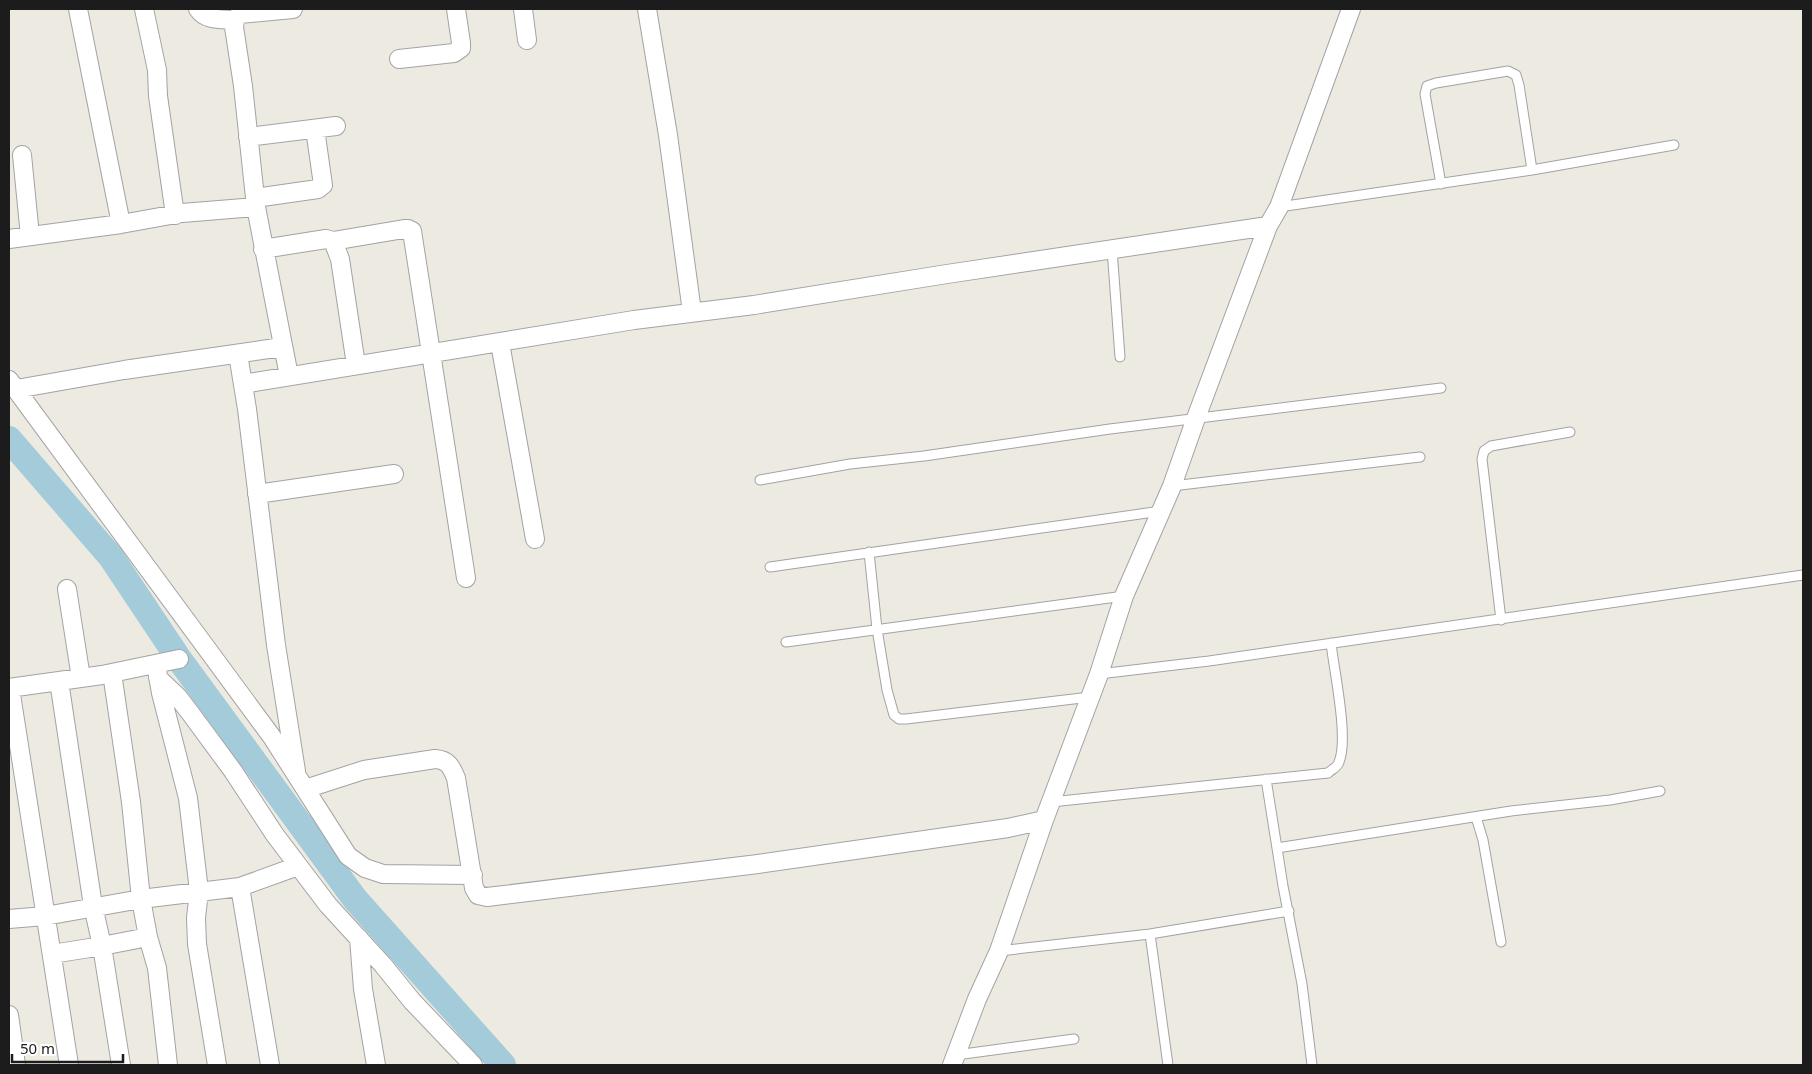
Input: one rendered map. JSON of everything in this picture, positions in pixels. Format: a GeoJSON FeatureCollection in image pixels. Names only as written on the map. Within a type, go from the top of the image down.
{"type":"FeatureCollection","features":[{"type":"Feature","properties":{"kind":"street"},"geometry":{"type":"LineString","coordinates":[[78,9],[121,224]]}},
{"type":"Feature","properties":{"kind":"street"},"geometry":{"type":"LineString","coordinates":[[144,9],[157,70],[158,96],[175,215]]}},
{"type":"Feature","properties":{"kind":"street"},"geometry":{"type":"LineString","coordinates":[[198,9],[202,14],[210,18],[235,20]]}},
{"type":"Feature","properties":{"kind":"street"},"geometry":{"type":"LineString","coordinates":[[289,376],[255,203],[234,27],[235,20],[240,14],[257,10],[293,9]]}},
{"type":"Feature","properties":{"kind":"street"},"geometry":{"type":"LineString","coordinates":[[399,58],[459,51],[461,48],[456,9]]}},
{"type":"Feature","properties":{"kind":"street"},"geometry":{"type":"LineString","coordinates":[[523,9],[527,40]]}},
{"type":"Feature","properties":{"kind":"street"},"geometry":{"type":"LineString","coordinates":[[647,9],[668,135],[692,312]]}},
{"type":"Feature","properties":{"kind":"street"},"geometry":{"type":"LineString","coordinates":[[954,1060],[977,999],[999,951],[1044,820],[1100,674],[1124,596],[1172,486],[1268,226],[1279,207],[1351,9]]}},
{"type":"Feature","properties":{"kind":"street"},"geometry":{"type":"LineString","coordinates":[[248,138],[336,126]]}},
{"type":"Feature","properties":{"kind":"street"},"geometry":{"type":"LineString","coordinates":[[9,239],[255,203],[318,189],[323,185],[315,129]]}},
{"type":"Feature","properties":{"kind":"street"},"geometry":{"type":"LineString","coordinates":[[22,154],[30,236]]}},
{"type":"Feature","properties":{"kind":"street"},"geometry":{"type":"LineString","coordinates":[[243,384],[692,312],[1268,226]]}},
{"type":"Feature","properties":{"kind":"street"},"geometry":{"type":"LineString","coordinates":[[263,249],[326,239],[333,241],[404,229],[411,230],[466,578]]}},
{"type":"Feature","properties":{"kind":"street"},"geometry":{"type":"LineString","coordinates":[[333,241],[340,259],[356,365]]}},
{"type":"Feature","properties":{"kind":"street"},"geometry":{"type":"LineString","coordinates":[[500,343],[535,539]]}},
{"type":"Feature","properties":{"kind":"street"},"geometry":{"type":"LineString","coordinates":[[282,347],[12,385],[272,737],[348,856],[365,868],[383,874],[473,875]]}},
{"type":"Feature","properties":{"kind":"street"},"geometry":{"type":"LineString","coordinates":[[238,354],[276,645],[301,783]]}},
{"type":"Feature","properties":{"kind":"street"},"geometry":{"type":"LineString","coordinates":[[257,494],[394,474]]}},
{"type":"Feature","properties":{"kind":"street"},"geometry":{"type":"LineString","coordinates":[[67,589],[81,678]]}},
{"type":"Feature","properties":{"kind":"street"},"geometry":{"type":"LineString","coordinates":[[69,1065],[10,688],[112,673],[157,671],[179,659]]}},
{"type":"Feature","properties":{"kind":"street"},"geometry":{"type":"LineString","coordinates":[[157,671],[191,714],[298,866],[328,905],[359,938],[460,1057],[473,1065]]}},
{"type":"Feature","properties":{"kind":"street"},"geometry":{"type":"LineString","coordinates":[[157,671],[188,798],[199,891],[196,918],[197,944],[217,1065]]}},
{"type":"Feature","properties":{"kind":"street"},"geometry":{"type":"LineString","coordinates":[[112,673],[131,802],[141,899],[148,937],[157,968],[168,1065]]}},
{"type":"Feature","properties":{"kind":"street"},"geometry":{"type":"LineString","coordinates":[[60,681],[93,906],[102,946],[121,1065]]}},
{"type":"Feature","properties":{"kind":"street"},"geometry":{"type":"LineString","coordinates":[[301,783],[364,770],[434,760],[443,760],[450,764],[456,778],[474,888],[478,895],[486,897],[758,864],[1008,828],[1044,820]]}},
{"type":"Feature","properties":{"kind":"street"},"geometry":{"type":"LineString","coordinates":[[9,920],[45,916],[141,899],[240,887],[298,866]]}},
{"type":"Feature","properties":{"kind":"street"},"geometry":{"type":"LineString","coordinates":[[240,887],[270,1065]]}},
{"type":"Feature","properties":{"kind":"street"},"geometry":{"type":"LineString","coordinates":[[52,954],[148,937]]}},
{"type":"Feature","properties":{"kind":"street"},"geometry":{"type":"LineString","coordinates":[[359,938],[363,990],[376,1065]]}},
{"type":"Feature","properties":{"kind":"street"},"geometry":{"type":"LineString","coordinates":[[9,1015],[16,1065]]}},
{"type":"Feature","properties":{"kind":"lane"},"geometry":{"type":"LineString","coordinates":[[1441,184],[1425,94],[1427,86],[1508,71],[1516,75],[1519,84],[1532,170]]}},
{"type":"Feature","properties":{"kind":"lane"},"geometry":{"type":"LineString","coordinates":[[1279,207],[1532,170],[1674,145]]}},
{"type":"Feature","properties":{"kind":"lane"},"geometry":{"type":"LineString","coordinates":[[1112,249],[1120,357]]}},
{"type":"Feature","properties":{"kind":"lane"},"geometry":{"type":"LineString","coordinates":[[760,480],[850,464],[924,456],[1110,429],[1441,388]]}},
{"type":"Feature","properties":{"kind":"lane"},"geometry":{"type":"LineString","coordinates":[[1501,620],[1482,459],[1484,451],[1491,446],[1570,432]]}},
{"type":"Feature","properties":{"kind":"lane"},"geometry":{"type":"LineString","coordinates":[[1172,486],[1420,457]]}},
{"type":"Feature","properties":{"kind":"lane"},"geometry":{"type":"LineString","coordinates":[[770,567],[1161,511]]}},
{"type":"Feature","properties":{"kind":"lane"},"geometry":{"type":"LineString","coordinates":[[869,552],[877,629],[891,709],[899,719],[1091,697]]}},
{"type":"Feature","properties":{"kind":"lane"},"geometry":{"type":"LineString","coordinates":[[1100,674],[1209,661],[1501,620],[1803,575]]}},
{"type":"Feature","properties":{"kind":"lane"},"geometry":{"type":"LineString","coordinates":[[786,642],[1124,596]]}},
{"type":"Feature","properties":{"kind":"lane"},"geometry":{"type":"LineString","coordinates":[[1051,802],[1328,772],[1339,765],[1342,753],[1342,730],[1331,643]]}},
{"type":"Feature","properties":{"kind":"lane"},"geometry":{"type":"LineString","coordinates":[[1266,779],[1302,984],[1312,1065]]}},
{"type":"Feature","properties":{"kind":"lane"},"geometry":{"type":"LineString","coordinates":[[1277,848],[1511,811],[1610,800],[1660,791]]}},
{"type":"Feature","properties":{"kind":"lane"},"geometry":{"type":"LineString","coordinates":[[1476,817],[1483,840],[1501,942]]}},
{"type":"Feature","properties":{"kind":"lane"},"geometry":{"type":"LineString","coordinates":[[999,951],[1150,934],[1289,911]]}},
{"type":"Feature","properties":{"kind":"lane"},"geometry":{"type":"LineString","coordinates":[[1150,934],[1168,1065]]}},
{"type":"Feature","properties":{"kind":"lane"},"geometry":{"type":"LineString","coordinates":[[954,1060],[1074,1038]]}},
{"type":"Feature","properties":{"kind":"waterway"},"geometry":{"type":"LineString","coordinates":[[9,439],[111,557],[179,659],[355,899],[503,1065]]}}]}
